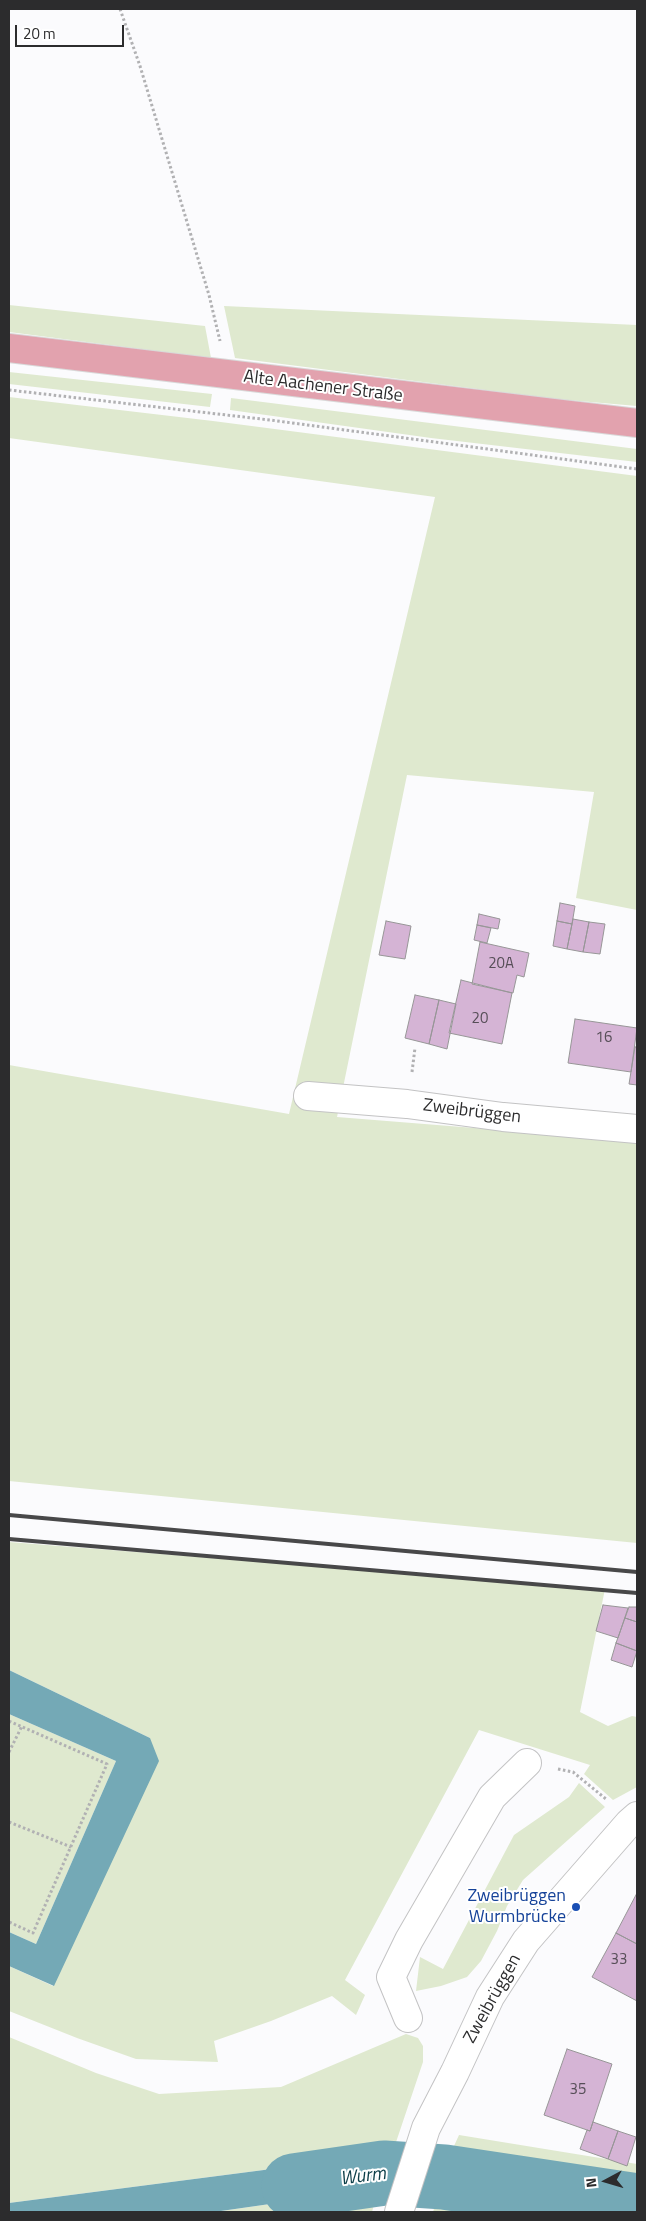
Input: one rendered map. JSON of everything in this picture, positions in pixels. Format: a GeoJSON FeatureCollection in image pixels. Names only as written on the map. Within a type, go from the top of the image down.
{"type":"FeatureCollection","features":[{"type":"Feature","properties":{"kind":"main road","name":"Alte Aachener Straße"},"geometry":{"type":"LineString","coordinates":[[9,348],[637,423]]}},
{"type":"Feature","properties":{"kind":"street","name":"Zweibrüggen"},"geometry":{"type":"LineString","coordinates":[[308,1096],[407,1104],[503,1117],[637,1129]]}},
{"type":"Feature","properties":{"kind":"street"},"geometry":{"type":"LineString","coordinates":[[408,2018],[391,1977],[419,1923],[492,1797],[527,1763]]}},
{"type":"Feature","properties":{"kind":"street","name":"Zweibrüggen"},"geometry":{"type":"LineString","coordinates":[[399,2212],[426,2128],[490,1997],[526,1941],[633,1820]]}},
{"type":"Feature","properties":{"kind":"path"},"geometry":{"type":"LineString","coordinates":[[120,9],[140,66],[209,294],[222,349],[223,375]]}},
{"type":"Feature","properties":{"kind":"path"},"geometry":{"type":"LineString","coordinates":[[9,390],[270,420],[637,469]]}},
{"type":"Feature","properties":{"kind":"path"},"geometry":{"type":"LineString","coordinates":[[9,1720],[107,1764],[33,1933],[9,1922]]}},
{"type":"Feature","properties":{"kind":"path"},"geometry":{"type":"LineString","coordinates":[[9,1752],[22,1726]]}},
{"type":"Feature","properties":{"kind":"path"},"geometry":{"type":"LineString","coordinates":[[527,1763],[573,1772],[633,1820]]}},
{"type":"Feature","properties":{"kind":"path"},"geometry":{"type":"LineString","coordinates":[[9,1822],[71,1847]]}},
{"type":"Feature","properties":{"kind":"green space"},"geometry":{"type":"Polygon","coordinates":[[[9,305],[205,326],[211,358],[9,332],[9,305]]]}},
{"type":"Feature","properties":{"kind":"green space"},"geometry":{"type":"Polygon","coordinates":[[[224,306],[637,325],[637,406],[556,399],[235,358],[224,306]]]}},
{"type":"Feature","properties":{"kind":"green space"},"geometry":{"type":"Polygon","coordinates":[[[9,372],[212,394],[210,407],[9,384],[9,372]]]}},
{"type":"Feature","properties":{"kind":"green space"},"geometry":{"type":"Polygon","coordinates":[[[9,397],[213,421],[637,476],[637,910],[576,898],[594,792],[407,775],[337,1117],[637,1141],[637,1543],[9,1481],[9,1065],[289,1114],[435,497],[9,438],[9,397]]]}},
{"type":"Feature","properties":{"kind":"green space"},"geometry":{"type":"Polygon","coordinates":[[[231,398],[637,449],[637,462],[431,438],[230,410],[231,398]]]}},
{"type":"Feature","properties":{"kind":"green space"},"geometry":{"type":"Polygon","coordinates":[[[9,1542],[605,1589],[580,1712],[608,1726],[632,1716],[637,1717],[637,1787],[613,1800],[584,1774],[590,1765],[479,1730],[345,1980],[365,1995],[356,2015],[332,1996],[271,2021],[214,2041],[218,2062],[136,2059],[77,2038],[9,2011],[9,1966],[53,1986],[150,1738],[9,1670],[9,1542]]]}},
{"type":"Feature","properties":{"kind":"green space"},"geometry":{"type":"Polygon","coordinates":[[[9,1714],[116,1761],[36,1944],[9,1932],[9,1714]]]}},
{"type":"Feature","properties":{"kind":"green space"},"geometry":{"type":"Polygon","coordinates":[[[579,1783],[605,1807],[523,1880],[507,1906],[497,1931],[481,1961],[467,1977],[441,1986],[416,1991],[420,1957],[443,1969],[514,1835],[569,1797],[579,1783]]]}},
{"type":"Feature","properties":{"kind":"green space"},"geometry":{"type":"Polygon","coordinates":[[[406,2034],[418,2038],[423,2046],[423,2062],[391,2157],[287,2167],[9,2203],[9,2037],[96,2073],[159,2094],[281,2087],[406,2034]]]}},
{"type":"Feature","properties":{"kind":"green space"},"geometry":{"type":"Polygon","coordinates":[[[459,2135],[637,2164],[637,2187],[449,2157],[459,2135]]]}},
{"type":"Feature","properties":{"kind":"green space"},"geometry":{"type":"Polygon","coordinates":[[[378,2189],[372,2212],[214,2212],[291,2201],[378,2189]]]}},
{"type":"Feature","properties":{"kind":"green space"},"geometry":{"type":"Polygon","coordinates":[[[438,2196],[544,2212],[433,2212],[438,2196]]]}},
{"type":"Feature","properties":{"kind":"water"},"geometry":{"type":"Polygon","coordinates":[[[9,1670],[150,1738],[159,1761],[54,1986],[9,1966],[9,1932],[36,1944],[116,1761],[9,1714],[9,1670]]]}},
{"type":"Feature","properties":{"kind":"water"},"geometry":{"type":"Polygon","coordinates":[[[391,2157],[378,2189],[214,2212],[9,2212],[9,2203],[287,2167],[391,2157]]]}},
{"type":"Feature","properties":{"kind":"water"},"geometry":{"type":"Polygon","coordinates":[[[449,2157],[637,2187],[637,2212],[544,2212],[438,2196],[449,2157]]]}},
{"type":"Feature","properties":{"kind":"building"},"geometry":{"type":"Polygon","coordinates":[[[560,903],[575,906],[572,924],[557,921],[560,903]]]}},
{"type":"Feature","properties":{"kind":"building"},"geometry":{"type":"Polygon","coordinates":[[[479,914],[500,919],[498,929],[477,925],[479,914]]]}},
{"type":"Feature","properties":{"kind":"building"},"geometry":{"type":"Polygon","coordinates":[[[573,919],[589,922],[583,952],[567,949],[573,919]]]}},
{"type":"Feature","properties":{"kind":"building"},"geometry":{"type":"Polygon","coordinates":[[[386,921],[411,926],[405,959],[379,955],[386,921]]]}},
{"type":"Feature","properties":{"kind":"building"},"geometry":{"type":"Polygon","coordinates":[[[557,921],[572,924],[567,949],[553,946],[557,921]]]}},
{"type":"Feature","properties":{"kind":"building"},"geometry":{"type":"Polygon","coordinates":[[[589,922],[605,924],[600,954],[583,952],[589,922]]]}},
{"type":"Feature","properties":{"kind":"building"},"geometry":{"type":"Polygon","coordinates":[[[477,925],[491,928],[487,943],[474,940],[477,925]]]}},
{"type":"Feature","properties":{"kind":"building"},"geometry":{"type":"Polygon","coordinates":[[[480,942],[529,953],[524,977],[517,975],[513,993],[472,984],[480,942]]]}},
{"type":"Feature","properties":{"kind":"building"},"geometry":{"type":"Polygon","coordinates":[[[461,980],[512,993],[502,1044],[449,1033],[461,980]]]}},
{"type":"Feature","properties":{"kind":"building"},"geometry":{"type":"Polygon","coordinates":[[[415,995],[439,1000],[429,1044],[405,1038],[415,995]]]}},
{"type":"Feature","properties":{"kind":"building"},"geometry":{"type":"Polygon","coordinates":[[[439,1000],[456,1004],[447,1049],[429,1044],[439,1000]]]}},
{"type":"Feature","properties":{"kind":"building"},"geometry":{"type":"Polygon","coordinates":[[[575,1019],[637,1028],[631,1072],[568,1063],[575,1019]]]}},
{"type":"Feature","properties":{"kind":"building"},"geometry":{"type":"Polygon","coordinates":[[[635,1047],[637,1047],[637,1085],[629,1084],[635,1047]]]}},
{"type":"Feature","properties":{"kind":"building"},"geometry":{"type":"Polygon","coordinates":[[[603,1605],[628,1608],[618,1638],[596,1631],[603,1605]]]}},
{"type":"Feature","properties":{"kind":"building"},"geometry":{"type":"Polygon","coordinates":[[[629,1607],[637,1607],[637,1622],[625,1618],[629,1607]]]}},
{"type":"Feature","properties":{"kind":"building"},"geometry":{"type":"Polygon","coordinates":[[[625,1618],[637,1622],[637,1651],[616,1643],[625,1618]]]}},
{"type":"Feature","properties":{"kind":"building"},"geometry":{"type":"Polygon","coordinates":[[[616,1643],[637,1651],[632,1667],[611,1660],[616,1643]]]}},
{"type":"Feature","properties":{"kind":"building"},"geometry":{"type":"Polygon","coordinates":[[[637,1893],[637,1944],[616,1933],[637,1893]]]}},
{"type":"Feature","properties":{"kind":"building"},"geometry":{"type":"Polygon","coordinates":[[[616,1933],[637,1944],[637,2001],[592,1977],[616,1933]]]}},
{"type":"Feature","properties":{"kind":"building"},"geometry":{"type":"Polygon","coordinates":[[[567,2049],[612,2064],[590,2131],[544,2115],[567,2049]]]}},
{"type":"Feature","properties":{"kind":"building"},"geometry":{"type":"Polygon","coordinates":[[[593,2122],[618,2131],[608,2159],[580,2149],[587,2130],[590,2131],[593,2122]]]}},
{"type":"Feature","properties":{"kind":"building"},"geometry":{"type":"Polygon","coordinates":[[[618,2131],[636,2137],[627,2166],[608,2159],[618,2131]]]}},
{"type":"Feature","properties":{"kind":"waterway","name":"Wurm"},"geometry":{"type":"LineString","coordinates":[[294,2186],[384,2173],[444,2177],[637,2206]]}},
{"type":"Feature","properties":{"kind":"railway"},"geometry":{"type":"LineString","coordinates":[[9,1515],[637,1572]]}},
{"type":"Feature","properties":{"kind":"railway"},"geometry":{"type":"LineString","coordinates":[[9,1539],[637,1593]]}},
{"type":"Feature","properties":{"kind":"place","name":"Zweibrüggen Wurmbrücke"},"geometry":{"type":"Point","coordinates":[576,1907]}}]}
